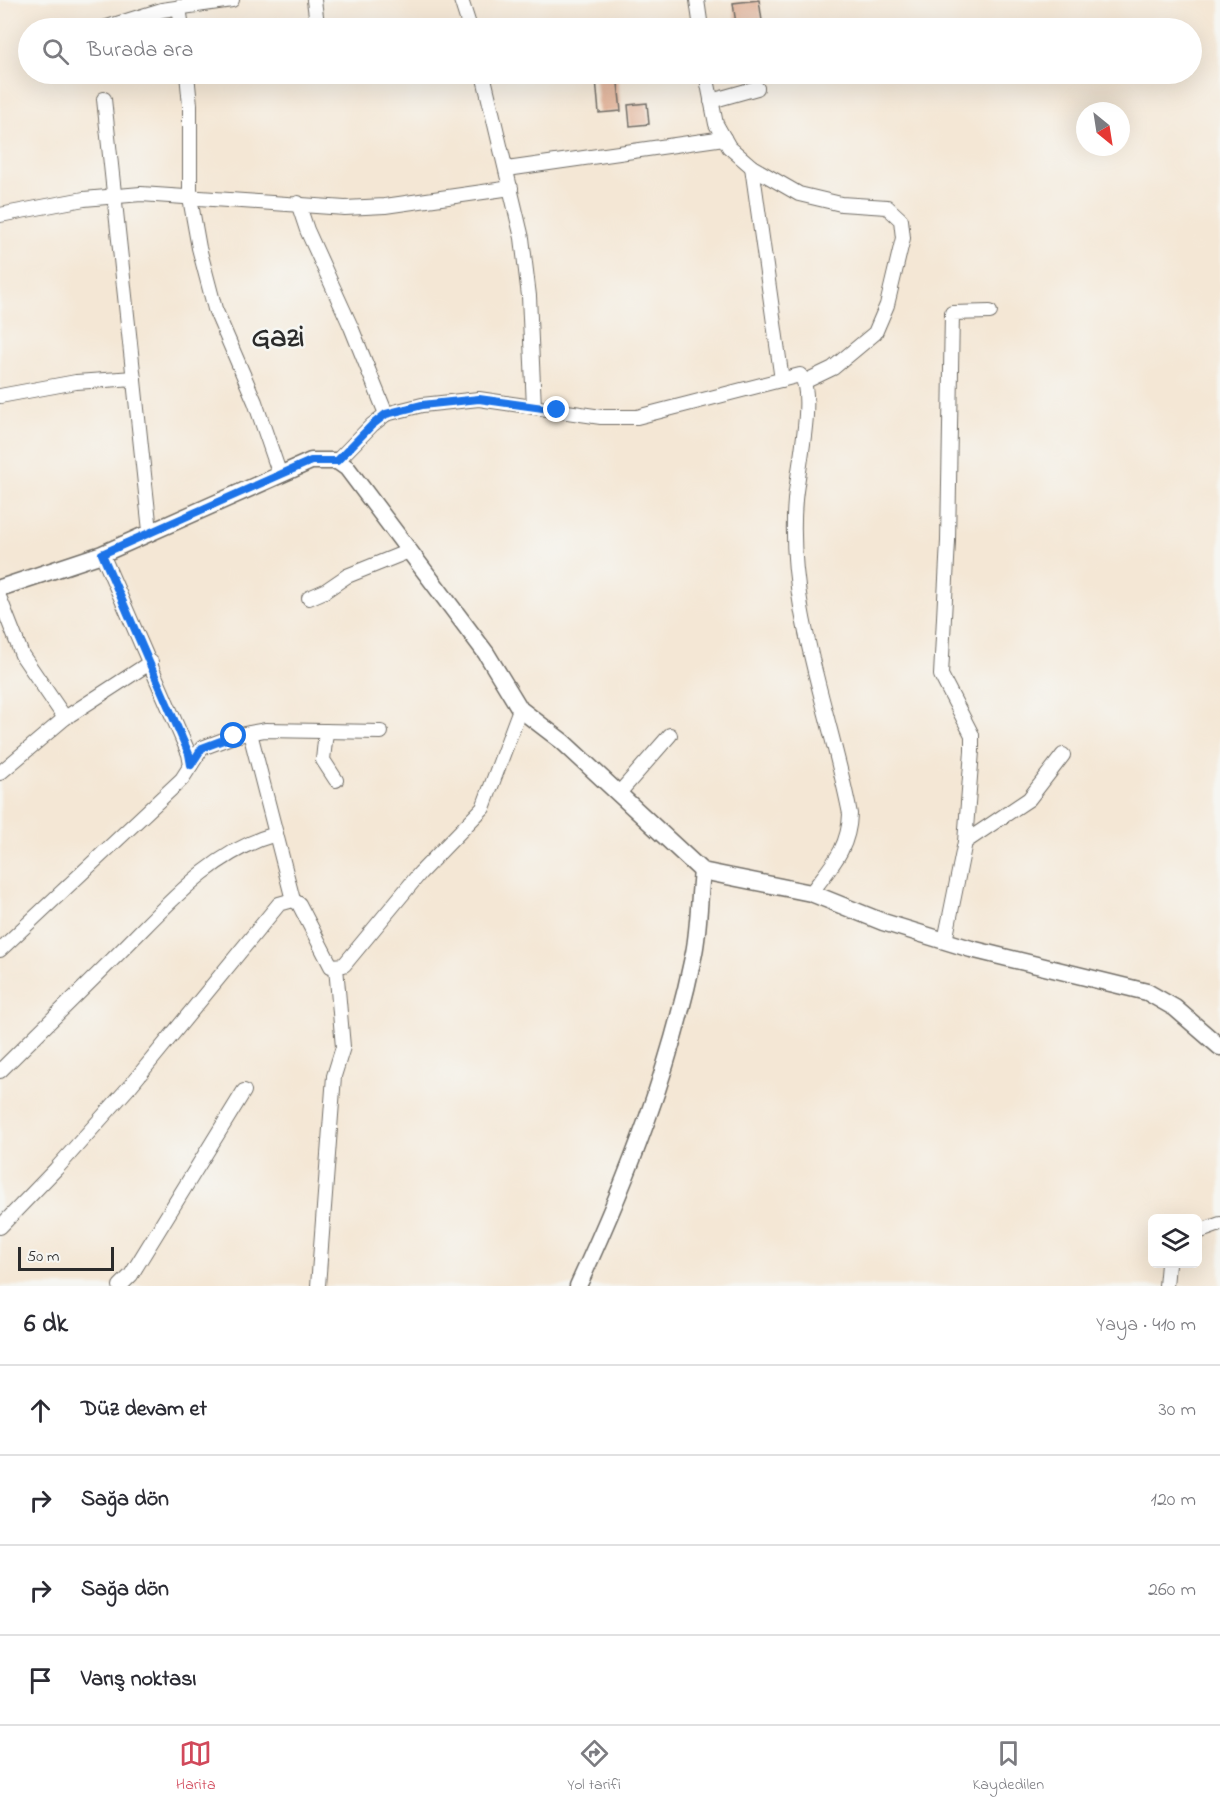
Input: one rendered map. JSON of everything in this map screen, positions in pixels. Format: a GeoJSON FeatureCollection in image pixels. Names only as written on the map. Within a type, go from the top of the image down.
{"type":"FeatureCollection","features":[{"type":"Feature","properties":{"kind":"street"},"geometry":{"type":"LineString","coordinates":[[140,18],[179,7],[232,0]]}},
{"type":"Feature","properties":{"kind":"street"},"geometry":{"type":"LineString","coordinates":[[314,0],[316,18]]}},
{"type":"Feature","properties":{"kind":"street"},"geometry":{"type":"LineString","coordinates":[[461,0],[467,18]]}},
{"type":"Feature","properties":{"kind":"street"},"geometry":{"type":"LineString","coordinates":[[697,0],[700,18]]}},
{"type":"Feature","properties":{"kind":"street"},"geometry":{"type":"LineString","coordinates":[[179,7],[181,18]]}},
{"type":"Feature","properties":{"kind":"street"},"geometry":{"type":"LineString","coordinates":[[188,84],[190,198],[214,309],[255,402],[280,475]]}},
{"type":"Feature","properties":{"kind":"street"},"geometry":{"type":"LineString","coordinates":[[486,84],[522,238],[529,296],[534,407]]}},
{"type":"Feature","properties":{"kind":"street"},"geometry":{"type":"LineString","coordinates":[[708,84],[716,124],[729,147],[752,167],[799,194],[841,204],[887,207],[901,220],[903,238],[887,305],[875,333],[833,368],[806,381]]}},
{"type":"Feature","properties":{"kind":"street"},"geometry":{"type":"LineString","coordinates":[[711,101],[757,88]]}},
{"type":"Feature","properties":{"kind":"street"},"geometry":{"type":"LineString","coordinates":[[104,99],[150,531]]}},
{"type":"Feature","properties":{"kind":"street"},"geometry":{"type":"LineString","coordinates":[[507,168],[724,138]]}},
{"type":"Feature","properties":{"kind":"street"},"geometry":{"type":"LineString","coordinates":[[752,167],[782,380]]}},
{"type":"Feature","properties":{"kind":"street"},"geometry":{"type":"LineString","coordinates":[[0,215],[84,199],[141,194],[345,208],[385,206],[511,188]]}},
{"type":"Feature","properties":{"kind":"street"},"geometry":{"type":"LineString","coordinates":[[298,203],[311,240],[351,327],[386,414]]}},
{"type":"Feature","properties":{"kind":"street"},"geometry":{"type":"LineString","coordinates":[[945,941],[965,842],[972,735],[941,675],[948,541],[952,313],[990,312]]}},
{"type":"Feature","properties":{"kind":"street"},"geometry":{"type":"LineString","coordinates":[[337,461],[386,414],[422,405],[479,399],[602,417],[637,417],[800,375],[806,381],[802,459],[795,498],[794,533],[797,573],[813,666],[850,814],[849,833],[836,860],[811,893]]}},
{"type":"Feature","properties":{"kind":"street"},"geometry":{"type":"LineString","coordinates":[[0,396],[76,382],[134,378]]}},
{"type":"Feature","properties":{"kind":"street"},"geometry":{"type":"LineString","coordinates":[[0,588],[102,554],[311,461],[337,461],[347,468],[486,653],[520,709],[563,742],[620,792],[702,871],[811,893],[882,922],[945,941],[1147,992],[1175,1008],[1220,1047]]}},
{"type":"Feature","properties":{"kind":"street"},"geometry":{"type":"LineString","coordinates":[[309,598],[325,591],[353,573],[409,551]]}},
{"type":"Feature","properties":{"kind":"street"},"geometry":{"type":"LineString","coordinates":[[102,554],[151,662],[189,754],[191,765]]}},
{"type":"Feature","properties":{"kind":"street"},"geometry":{"type":"LineString","coordinates":[[0,599],[22,655],[65,718]]}},
{"type":"Feature","properties":{"kind":"street"},"geometry":{"type":"LineString","coordinates":[[0,773],[65,718],[151,662]]}},
{"type":"Feature","properties":{"kind":"street"},"geometry":{"type":"LineString","coordinates":[[250,733],[293,900],[308,919],[331,966],[336,967],[344,965],[420,873],[483,808],[520,709]]}},
{"type":"Feature","properties":{"kind":"street"},"geometry":{"type":"LineString","coordinates":[[0,950],[182,779],[202,748],[265,730],[381,732]]}},
{"type":"Feature","properties":{"kind":"street"},"geometry":{"type":"LineString","coordinates":[[326,731],[323,760],[336,780]]}},
{"type":"Feature","properties":{"kind":"street"},"geometry":{"type":"LineString","coordinates":[[620,792],[670,735]]}},
{"type":"Feature","properties":{"kind":"street"},"geometry":{"type":"LineString","coordinates":[[965,842],[1029,799],[1063,755]]}},
{"type":"Feature","properties":{"kind":"street"},"geometry":{"type":"LineString","coordinates":[[0,1071],[176,897],[214,864],[240,847],[276,834]]}},
{"type":"Feature","properties":{"kind":"street"},"geometry":{"type":"LineString","coordinates":[[578,1286],[645,1131],[671,1054],[694,951],[702,871]]}},
{"type":"Feature","properties":{"kind":"street"},"geometry":{"type":"LineString","coordinates":[[0,1227],[56,1169],[139,1076],[273,910],[279,904],[293,900]]}},
{"type":"Feature","properties":{"kind":"street"},"geometry":{"type":"LineString","coordinates":[[318,1286],[334,1076],[343,1047],[336,967]]}},
{"type":"Feature","properties":{"kind":"street"},"geometry":{"type":"LineString","coordinates":[[120,1286],[131,1275],[244,1090]]}},
{"type":"Feature","properties":{"kind":"street"},"geometry":{"type":"LineString","coordinates":[[1202,1230],[1220,1224]]}},
{"type":"Feature","properties":{"kind":"street"},"geometry":{"type":"LineString","coordinates":[[1167,1286],[1168,1268]]}},
{"type":"Feature","properties":{"kind":"building"},"geometry":{"type":"Polygon","coordinates":[[[759,0],[762,18],[735,18],[733,3],[759,0]]]}},
{"type":"Feature","properties":{"kind":"building"},"geometry":{"type":"Polygon","coordinates":[[[596,84],[618,84],[621,111],[599,113],[596,84]]]}},
{"type":"Feature","properties":{"kind":"building"},"geometry":{"type":"Polygon","coordinates":[[[647,103],[649,124],[630,126],[628,105],[647,103]]]}},
{"type":"Feature","properties":{"kind":"district","name":"Gazi"},"geometry":{"type":"Point","coordinates":[278,339]}},
{"type":"Feature","properties":{"kind":"route"},"geometry":{"type":"LineString","coordinates":[[234,736],[202,748],[191,765],[189,754],[151,662],[102,554],[311,461],[337,461],[386,414],[422,405],[479,399],[557,410]]}}]}
